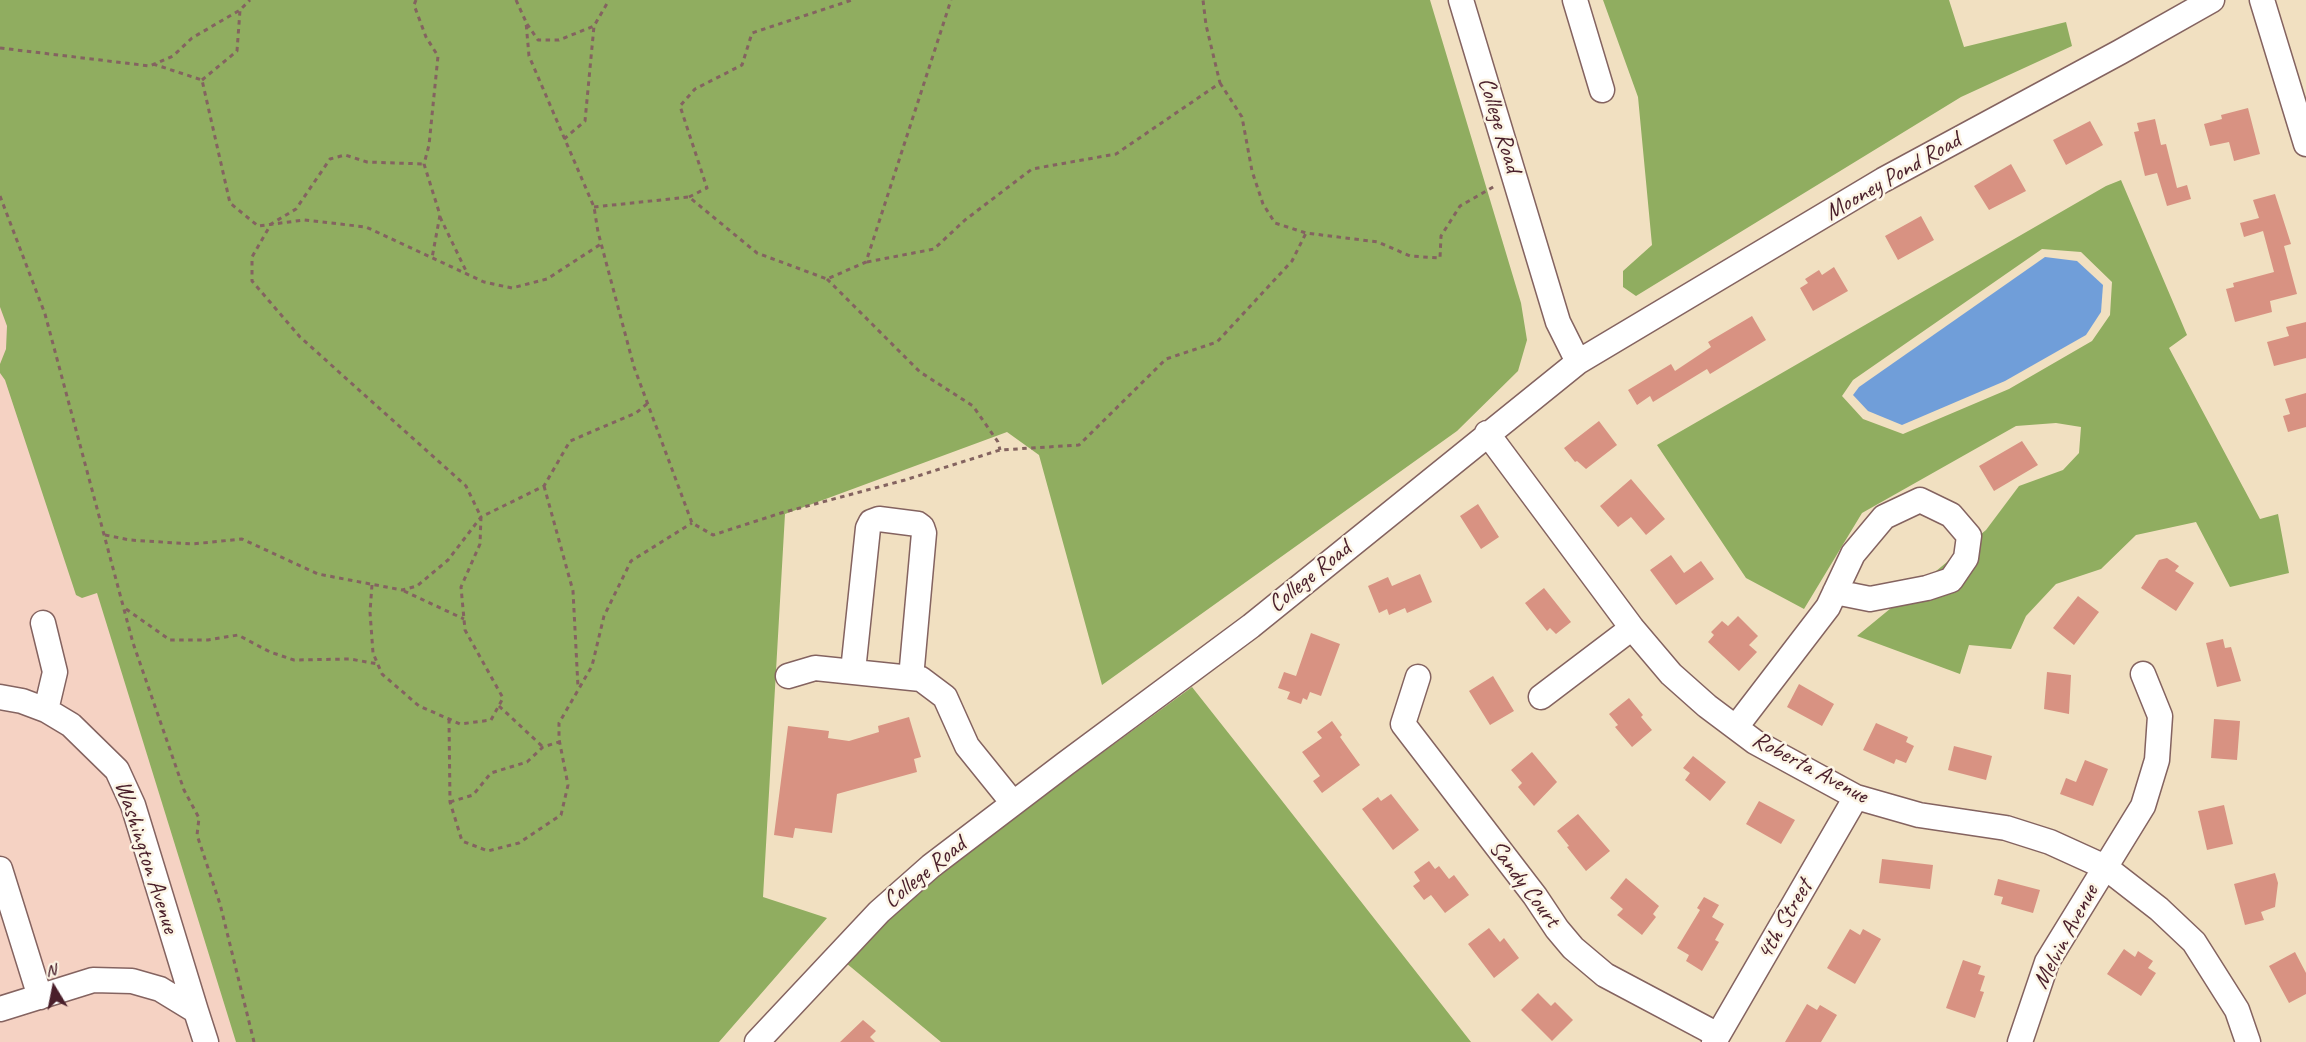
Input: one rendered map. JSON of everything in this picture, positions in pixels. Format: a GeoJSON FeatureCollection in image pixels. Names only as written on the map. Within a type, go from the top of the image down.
{"type":"FeatureCollection","features":[{"type":"Feature","properties":{"kind":"street","name":"College Road"},"geometry":{"type":"LineString","coordinates":[[757,1042],[879,912],[931,866],[1251,626],[1487,433],[1578,362],[1558,322],[1461,0]]}},
{"type":"Feature","properties":{"kind":"street"},"geometry":{"type":"LineString","coordinates":[[1575,0],[1602,90]]}},
{"type":"Feature","properties":{"kind":"street","name":"Mooney Pond Road"},"geometry":{"type":"LineString","coordinates":[[1578,362],[1883,180],[2212,0]]}},
{"type":"Feature","properties":{"kind":"street"},"geometry":{"type":"LineString","coordinates":[[2262,0],[2306,144]]}},
{"type":"Feature","properties":{"kind":"street","name":"Roberta Avenue"},"geometry":{"type":"LineString","coordinates":[[1487,433],[1632,628],[1671,674],[1736,727],[1755,742],[1856,797],[1919,815],[2006,828],[2050,842],[2104,867],[2159,909],[2194,942],[2237,1010],[2248,1042]]}},
{"type":"Feature","properties":{"kind":"street"},"geometry":{"type":"LineString","coordinates":[[1736,727],[1828,607],[1835,592],[1853,554],[1884,517],[1920,500],[1951,515],[1969,536],[1966,558],[1951,580],[1927,588],[1870,599],[1835,592]]}},
{"type":"Feature","properties":{"kind":"street"},"geometry":{"type":"LineString","coordinates":[[853,671],[868,528],[871,522],[879,519],[918,524],[924,533],[911,678]]}},
{"type":"Feature","properties":{"kind":"street"},"geometry":{"type":"LineString","coordinates":[[43,623],[55,672],[46,710]]}},
{"type":"Feature","properties":{"kind":"street"},"geometry":{"type":"LineString","coordinates":[[1541,697],[1632,628]]}},
{"type":"Feature","properties":{"kind":"street"},"geometry":{"type":"LineString","coordinates":[[788,676],[814,668],[921,679],[945,697],[967,746],[1013,803]]}},
{"type":"Feature","properties":{"kind":"street","name":"Melvin Avenue"},"geometry":{"type":"LineString","coordinates":[[2020,1042],[2048,962],[2143,806],[2157,760],[2160,716],[2143,674]]}},
{"type":"Feature","properties":{"kind":"street","name":"Sandy Court"},"geometry":{"type":"LineString","coordinates":[[1418,677],[1403,724],[1573,948],[1605,975],[1716,1038]]}},
{"type":"Feature","properties":{"kind":"street","name":"Washington Avenue"},"geometry":{"type":"LineString","coordinates":[[0,697],[22,701],[46,710],[71,725],[117,770],[133,805],[206,1042]]}},
{"type":"Feature","properties":{"kind":"street","name":"4th Street"},"geometry":{"type":"LineString","coordinates":[[1716,1038],[1856,797]]}},
{"type":"Feature","properties":{"kind":"street"},"geometry":{"type":"LineString","coordinates":[[0,869],[40,997]]}},
{"type":"Feature","properties":{"kind":"street"},"geometry":{"type":"LineString","coordinates":[[0,1009],[93,981],[132,981],[160,989],[196,1011]]}},
{"type":"Feature","properties":{"kind":"path"},"geometry":{"type":"LineString","coordinates":[[0,48],[150,66],[173,56],[192,38],[240,10],[250,0]]}},
{"type":"Feature","properties":{"kind":"path"},"geometry":{"type":"LineString","coordinates":[[416,0],[414,5],[426,37],[438,56],[429,145],[424,164],[440,215],[468,274]]}},
{"type":"Feature","properties":{"kind":"path"},"geometry":{"type":"LineString","coordinates":[[516,0],[526,22],[538,40],[559,40],[594,26]]}},
{"type":"Feature","properties":{"kind":"path"},"geometry":{"type":"LineString","coordinates":[[564,140],[585,121],[594,26],[609,0]]}},
{"type":"Feature","properties":{"kind":"path"},"geometry":{"type":"LineString","coordinates":[[594,207],[689,197],[707,188],[680,106],[695,89],[742,65],[752,33],[852,0]]}},
{"type":"Feature","properties":{"kind":"path"},"geometry":{"type":"LineString","coordinates":[[866,262],[951,0]]}},
{"type":"Feature","properties":{"kind":"path"},"geometry":{"type":"LineString","coordinates":[[1203,0],[1206,25],[1220,82],[1242,117],[1252,171],[1263,204],[1275,223],[1306,233],[1378,242],[1410,256],[1440,258],[1442,236],[1460,206],[1514,174]]}},
{"type":"Feature","properties":{"kind":"path"},"geometry":{"type":"LineString","coordinates":[[202,80],[237,51],[240,10]]}},
{"type":"Feature","properties":{"kind":"path"},"geometry":{"type":"LineString","coordinates":[[526,22],[529,56],[594,207],[601,243],[634,368],[692,523],[713,535],[1000,450],[1079,444],[1166,359],[1217,342],[1292,261],[1306,233]]}},
{"type":"Feature","properties":{"kind":"path"},"geometry":{"type":"LineString","coordinates":[[153,64],[202,80]]}},
{"type":"Feature","properties":{"kind":"path"},"geometry":{"type":"LineString","coordinates":[[202,80],[230,203],[258,226],[304,220],[366,228],[484,282],[512,288],[547,279],[601,243]]}},
{"type":"Feature","properties":{"kind":"path"},"geometry":{"type":"LineString","coordinates":[[827,279],[866,262],[934,249],[965,219],[1032,169],[1116,154],[1220,82]]}},
{"type":"Feature","properties":{"kind":"path"},"geometry":{"type":"LineString","coordinates":[[372,585],[370,612],[373,653],[382,674],[419,706],[460,724],[491,720],[503,698],[465,630],[461,587],[480,544],[481,516],[466,486],[300,337],[252,281],[252,257],[271,224],[296,209],[330,159],[345,155],[367,162],[424,164]]}},
{"type":"Feature","properties":{"kind":"path"},"geometry":{"type":"LineString","coordinates":[[0,196],[45,314],[133,643],[184,790],[199,818],[197,835],[220,903],[254,1042]]}},
{"type":"Feature","properties":{"kind":"path"},"geometry":{"type":"LineString","coordinates":[[689,197],[757,253],[827,279],[920,372],[973,406],[998,442],[1000,450]]}},
{"type":"Feature","properties":{"kind":"path"},"geometry":{"type":"LineString","coordinates":[[432,258],[440,215]]}},
{"type":"Feature","properties":{"kind":"path"},"geometry":{"type":"LineString","coordinates":[[402,590],[417,586],[448,560],[481,516],[544,486],[570,441],[636,413],[648,403]]}},
{"type":"Feature","properties":{"kind":"path"},"geometry":{"type":"LineString","coordinates":[[544,486],[573,591],[578,690]]}},
{"type":"Feature","properties":{"kind":"path"},"geometry":{"type":"LineString","coordinates":[[449,719],[450,802],[462,841],[488,852],[519,843],[561,815],[568,785],[559,723],[592,666],[604,616],[631,561],[692,523]]}},
{"type":"Feature","properties":{"kind":"path"},"geometry":{"type":"LineString","coordinates":[[105,535],[130,540],[192,544],[242,539],[318,574],[402,590],[464,619]]}},
{"type":"Feature","properties":{"kind":"path"},"geometry":{"type":"LineString","coordinates":[[125,608],[171,640],[208,640],[238,635],[270,652],[294,660],[350,659],[378,664]]}},
{"type":"Feature","properties":{"kind":"path"},"geometry":{"type":"LineString","coordinates":[[499,706],[543,747]]}},
{"type":"Feature","properties":{"kind":"path"},"geometry":{"type":"LineString","coordinates":[[450,802],[473,795],[491,773],[526,762],[543,747],[560,742]]}},
{"type":"Feature","properties":{"kind":"shaded area"},"geometry":{"type":"Polygon","coordinates":[[[0,278],[97,592],[236,1042],[0,1042],[0,278]]]}},
{"type":"Feature","properties":{"kind":"green space"},"geometry":{"type":"Polygon","coordinates":[[[0,0],[1430,0],[1521,303],[1527,340],[1518,371],[1457,431],[1102,685],[1039,455],[1007,432],[785,514],[763,897],[827,918],[719,1042],[236,1042],[97,593],[82,598],[76,595],[5,380],[0,373],[0,364],[6,349],[7,326],[0,307],[0,0]]]}},
{"type":"Feature","properties":{"kind":"green space"},"geometry":{"type":"Polygon","coordinates":[[[1603,0],[1949,0],[1964,47],[2066,22],[2072,46],[1961,97],[1636,296],[1623,287],[1623,271],[1652,245],[1638,97],[1603,0]]]}},
{"type":"Feature","properties":{"kind":"green space"},"geometry":{"type":"Polygon","coordinates":[[[2121,180],[2187,335],[2169,348],[2260,519],[2278,514],[2289,573],[2230,587],[2196,522],[2136,535],[2101,569],[2056,584],[2026,616],[2011,649],[1969,645],[1960,674],[1857,636],[1986,530],[2019,486],[2063,470],[2079,453],[2081,427],[2056,423],[2016,426],[1862,513],[1804,609],[1746,578],[1657,445],[2106,186],[2121,180]],[[2042,249],[1853,380],[1842,396],[1863,419],[1903,434],[2009,389],[2092,341],[2110,315],[2112,282],[2081,252],[2042,249]]]}},
{"type":"Feature","properties":{"kind":"green space"},"geometry":{"type":"Polygon","coordinates":[[[1192,687],[1471,1042],[941,1042],[846,963],[906,901],[994,832],[1192,687]]]}},
{"type":"Feature","properties":{"kind":"water"},"geometry":{"type":"Polygon","coordinates":[[[2045,257],[2077,261],[2103,285],[2101,312],[2086,335],[2005,381],[1902,425],[1868,411],[1853,395],[1859,387],[2045,257]]]}},
{"type":"Feature","properties":{"kind":"building"},"geometry":{"type":"Polygon","coordinates":[[[2248,108],[2260,154],[2234,161],[2229,142],[2210,146],[2204,124],[2222,119],[2221,115],[2248,108]]]}},
{"type":"Feature","properties":{"kind":"building"},"geometry":{"type":"Polygon","coordinates":[[[2155,119],[2161,145],[2166,144],[2177,188],[2187,185],[2191,199],[2167,206],[2157,173],[2145,176],[2134,132],[2139,131],[2137,123],[2155,119]]]}},
{"type":"Feature","properties":{"kind":"building"},"geometry":{"type":"Polygon","coordinates":[[[2090,121],[2103,145],[2066,165],[2053,140],[2090,121]]]}},
{"type":"Feature","properties":{"kind":"building"},"geometry":{"type":"Polygon","coordinates":[[[2011,164],[2026,191],[1989,210],[1974,186],[2011,164]]]}},
{"type":"Feature","properties":{"kind":"building"},"geometry":{"type":"Polygon","coordinates":[[[2275,194],[2291,244],[2284,246],[2297,294],[2270,301],[2272,312],[2235,322],[2226,289],[2234,287],[2233,283],[2274,272],[2263,231],[2244,237],[2240,223],[2259,218],[2253,200],[2275,194]]]}},
{"type":"Feature","properties":{"kind":"building"},"geometry":{"type":"Polygon","coordinates":[[[1921,216],[1934,240],[1898,260],[1885,236],[1921,216]]]}},
{"type":"Feature","properties":{"kind":"building"},"geometry":{"type":"Polygon","coordinates":[[[1834,267],[1848,291],[1813,311],[1800,288],[1808,283],[1805,279],[1819,270],[1822,275],[1834,267]]]}},
{"type":"Feature","properties":{"kind":"building"},"geometry":{"type":"Polygon","coordinates":[[[1752,316],[1766,340],[1710,374],[1707,369],[1653,402],[1650,396],[1637,405],[1628,390],[1671,364],[1675,371],[1711,347],[1708,342],[1752,316]]]}},
{"type":"Feature","properties":{"kind":"building"},"geometry":{"type":"Polygon","coordinates":[[[2306,322],[2306,358],[2274,366],[2267,342],[2289,336],[2286,327],[2306,322]]]}},
{"type":"Feature","properties":{"kind":"building"},"geometry":{"type":"Polygon","coordinates":[[[2306,393],[2306,427],[2288,432],[2283,416],[2290,414],[2285,399],[2306,393]]]}},
{"type":"Feature","properties":{"kind":"building"},"geometry":{"type":"Polygon","coordinates":[[[1599,421],[1617,445],[1586,469],[1577,461],[1575,462],[1564,448],[1599,421]]]}},
{"type":"Feature","properties":{"kind":"building"},"geometry":{"type":"Polygon","coordinates":[[[2022,441],[2038,465],[1994,491],[1979,466],[2022,441]]]}},
{"type":"Feature","properties":{"kind":"building"},"geometry":{"type":"Polygon","coordinates":[[[1631,479],[1665,519],[1646,535],[1631,517],[1618,527],[1600,506],[1631,479]]]}},
{"type":"Feature","properties":{"kind":"building"},"geometry":{"type":"Polygon","coordinates":[[[1478,504],[1499,537],[1481,549],[1460,516],[1478,504]]]}},
{"type":"Feature","properties":{"kind":"building"},"geometry":{"type":"Polygon","coordinates":[[[1671,555],[1684,573],[1701,561],[1714,579],[1676,605],[1650,570],[1671,555]]]}},
{"type":"Feature","properties":{"kind":"building"},"geometry":{"type":"Polygon","coordinates":[[[2167,558],[2179,566],[2175,571],[2194,583],[2176,611],[2141,588],[2159,560],[2167,558]]]}},
{"type":"Feature","properties":{"kind":"building"},"geometry":{"type":"Polygon","coordinates":[[[1420,574],[1432,602],[1407,613],[1405,608],[1389,615],[1387,609],[1379,613],[1368,586],[1388,577],[1392,586],[1420,574]]]}},
{"type":"Feature","properties":{"kind":"building"},"geometry":{"type":"Polygon","coordinates":[[[1544,588],[1571,622],[1556,634],[1550,628],[1547,631],[1525,603],[1544,588]]]}},
{"type":"Feature","properties":{"kind":"building"},"geometry":{"type":"Polygon","coordinates":[[[2078,596],[2099,612],[2074,645],[2053,628],[2078,596]]]}},
{"type":"Feature","properties":{"kind":"building"},"geometry":{"type":"Polygon","coordinates":[[[1738,616],[1758,636],[1749,645],[1757,652],[1739,671],[1708,642],[1714,635],[1711,632],[1722,621],[1728,626],[1738,616]]]}},
{"type":"Feature","properties":{"kind":"building"},"geometry":{"type":"Polygon","coordinates":[[[1311,633],[1340,644],[1321,696],[1310,692],[1307,700],[1303,698],[1301,704],[1287,699],[1290,692],[1278,688],[1284,672],[1296,676],[1311,633]]]}},
{"type":"Feature","properties":{"kind":"building"},"geometry":{"type":"Polygon","coordinates":[[[2223,639],[2225,648],[2231,647],[2241,681],[2217,687],[2206,643],[2223,639]]]}},
{"type":"Feature","properties":{"kind":"building"},"geometry":{"type":"Polygon","coordinates":[[[2047,672],[2071,675],[2069,714],[2044,709],[2047,672]]]}},
{"type":"Feature","properties":{"kind":"building"},"geometry":{"type":"Polygon","coordinates":[[[1493,676],[1514,711],[1490,725],[1469,691],[1493,676]]]}},
{"type":"Feature","properties":{"kind":"building"},"geometry":{"type":"Polygon","coordinates":[[[1799,684],[1834,704],[1822,726],[1787,707],[1799,684]]]}},
{"type":"Feature","properties":{"kind":"building"},"geometry":{"type":"Polygon","coordinates":[[[1629,698],[1652,730],[1632,747],[1615,727],[1618,725],[1609,714],[1629,698]]]}},
{"type":"Feature","properties":{"kind":"building"},"geometry":{"type":"Polygon","coordinates":[[[909,717],[921,757],[914,759],[917,772],[837,794],[832,833],[795,828],[793,838],[774,835],[788,726],[829,731],[828,738],[849,741],[879,732],[878,726],[909,717]]]}},
{"type":"Feature","properties":{"kind":"building"},"geometry":{"type":"Polygon","coordinates":[[[2214,719],[2240,721],[2237,760],[2211,758],[2214,719]]]}},
{"type":"Feature","properties":{"kind":"building"},"geometry":{"type":"Polygon","coordinates":[[[1332,721],[1342,735],[1340,737],[1360,765],[1322,793],[1313,781],[1320,776],[1302,752],[1322,738],[1317,732],[1332,721]]]}},
{"type":"Feature","properties":{"kind":"building"},"geometry":{"type":"Polygon","coordinates":[[[1876,723],[1908,737],[1906,742],[1914,746],[1906,763],[1896,759],[1894,764],[1863,750],[1876,723]]]}},
{"type":"Feature","properties":{"kind":"building"},"geometry":{"type":"Polygon","coordinates":[[[1954,746],[1992,756],[1986,780],[1948,770],[1954,746]]]}},
{"type":"Feature","properties":{"kind":"building"},"geometry":{"type":"Polygon","coordinates":[[[1532,752],[1557,782],[1534,806],[1518,787],[1522,783],[1511,770],[1532,752]]]}},
{"type":"Feature","properties":{"kind":"building"},"geometry":{"type":"Polygon","coordinates":[[[1693,756],[1726,782],[1710,801],[1685,780],[1690,773],[1683,768],[1693,756]]]}},
{"type":"Feature","properties":{"kind":"building"},"geometry":{"type":"Polygon","coordinates":[[[2085,760],[2108,769],[2093,806],[2060,794],[2066,778],[2076,782],[2085,760]]]}},
{"type":"Feature","properties":{"kind":"building"},"geometry":{"type":"Polygon","coordinates":[[[1391,794],[1419,830],[1393,850],[1362,809],[1378,797],[1381,801],[1391,794]]]}},
{"type":"Feature","properties":{"kind":"building"},"geometry":{"type":"Polygon","coordinates":[[[1759,801],[1795,820],[1781,844],[1746,824],[1759,801]]]}},
{"type":"Feature","properties":{"kind":"building"},"geometry":{"type":"Polygon","coordinates":[[[2224,805],[2233,844],[2207,850],[2198,811],[2224,805]]]}},
{"type":"Feature","properties":{"kind":"building"},"geometry":{"type":"Polygon","coordinates":[[[1578,814],[1610,851],[1586,871],[1557,831],[1578,814]]]}},
{"type":"Feature","properties":{"kind":"building"},"geometry":{"type":"Polygon","coordinates":[[[1882,859],[1933,865],[1930,889],[1879,883],[1882,859]]]}},
{"type":"Feature","properties":{"kind":"building"},"geometry":{"type":"Polygon","coordinates":[[[1429,861],[1435,869],[1439,866],[1449,879],[1454,875],[1469,895],[1445,913],[1431,895],[1424,900],[1413,886],[1420,881],[1414,872],[1429,861]]]}},
{"type":"Feature","properties":{"kind":"building"},"geometry":{"type":"Polygon","coordinates":[[[2275,873],[2278,883],[2275,907],[2261,912],[2264,920],[2245,925],[2234,884],[2275,873]]]}},
{"type":"Feature","properties":{"kind":"building"},"geometry":{"type":"Polygon","coordinates":[[[1626,878],[1659,906],[1653,914],[1656,917],[1642,935],[1617,915],[1623,909],[1610,898],[1626,878]]]}},
{"type":"Feature","properties":{"kind":"building"},"geometry":{"type":"Polygon","coordinates":[[[1998,879],[2040,890],[2033,913],[2001,904],[2003,897],[1994,895],[1998,879]]]}},
{"type":"Feature","properties":{"kind":"building"},"geometry":{"type":"Polygon","coordinates":[[[1704,897],[1719,905],[1712,917],[1724,924],[1715,940],[1719,942],[1702,971],[1686,961],[1689,955],[1677,948],[1700,910],[1697,908],[1704,897]]]}},
{"type":"Feature","properties":{"kind":"building"},"geometry":{"type":"Polygon","coordinates":[[[1489,928],[1500,942],[1504,938],[1519,958],[1494,978],[1468,944],[1489,928]]]}},
{"type":"Feature","properties":{"kind":"building"},"geometry":{"type":"Polygon","coordinates":[[[1850,929],[1860,935],[1863,929],[1881,939],[1855,984],[1827,968],[1850,929]]]}},
{"type":"Feature","properties":{"kind":"building"},"geometry":{"type":"Polygon","coordinates":[[[2124,949],[2135,957],[2138,951],[2153,961],[2148,968],[2156,973],[2141,996],[2107,974],[2124,949]]]}},
{"type":"Feature","properties":{"kind":"building"},"geometry":{"type":"Polygon","coordinates":[[[2295,952],[2306,973],[2306,994],[2289,1003],[2269,966],[2295,952]]]}},
{"type":"Feature","properties":{"kind":"building"},"geometry":{"type":"Polygon","coordinates":[[[1963,960],[1981,966],[1978,974],[1985,976],[1980,991],[1984,992],[1975,1018],[1946,1008],[1963,960]]]}},
{"type":"Feature","properties":{"kind":"building"},"geometry":{"type":"Polygon","coordinates":[[[1538,993],[1551,1006],[1555,1002],[1573,1020],[1552,1041],[1521,1010],[1538,993]]]}},
{"type":"Feature","properties":{"kind":"building"},"geometry":{"type":"Polygon","coordinates":[[[1807,1004],[1817,1010],[1820,1005],[1837,1015],[1821,1042],[1785,1042],[1807,1004]]]}},
{"type":"Feature","properties":{"kind":"building"},"geometry":{"type":"Polygon","coordinates":[[[863,1020],[876,1031],[870,1037],[875,1042],[840,1042],[863,1020]]]}}]}
